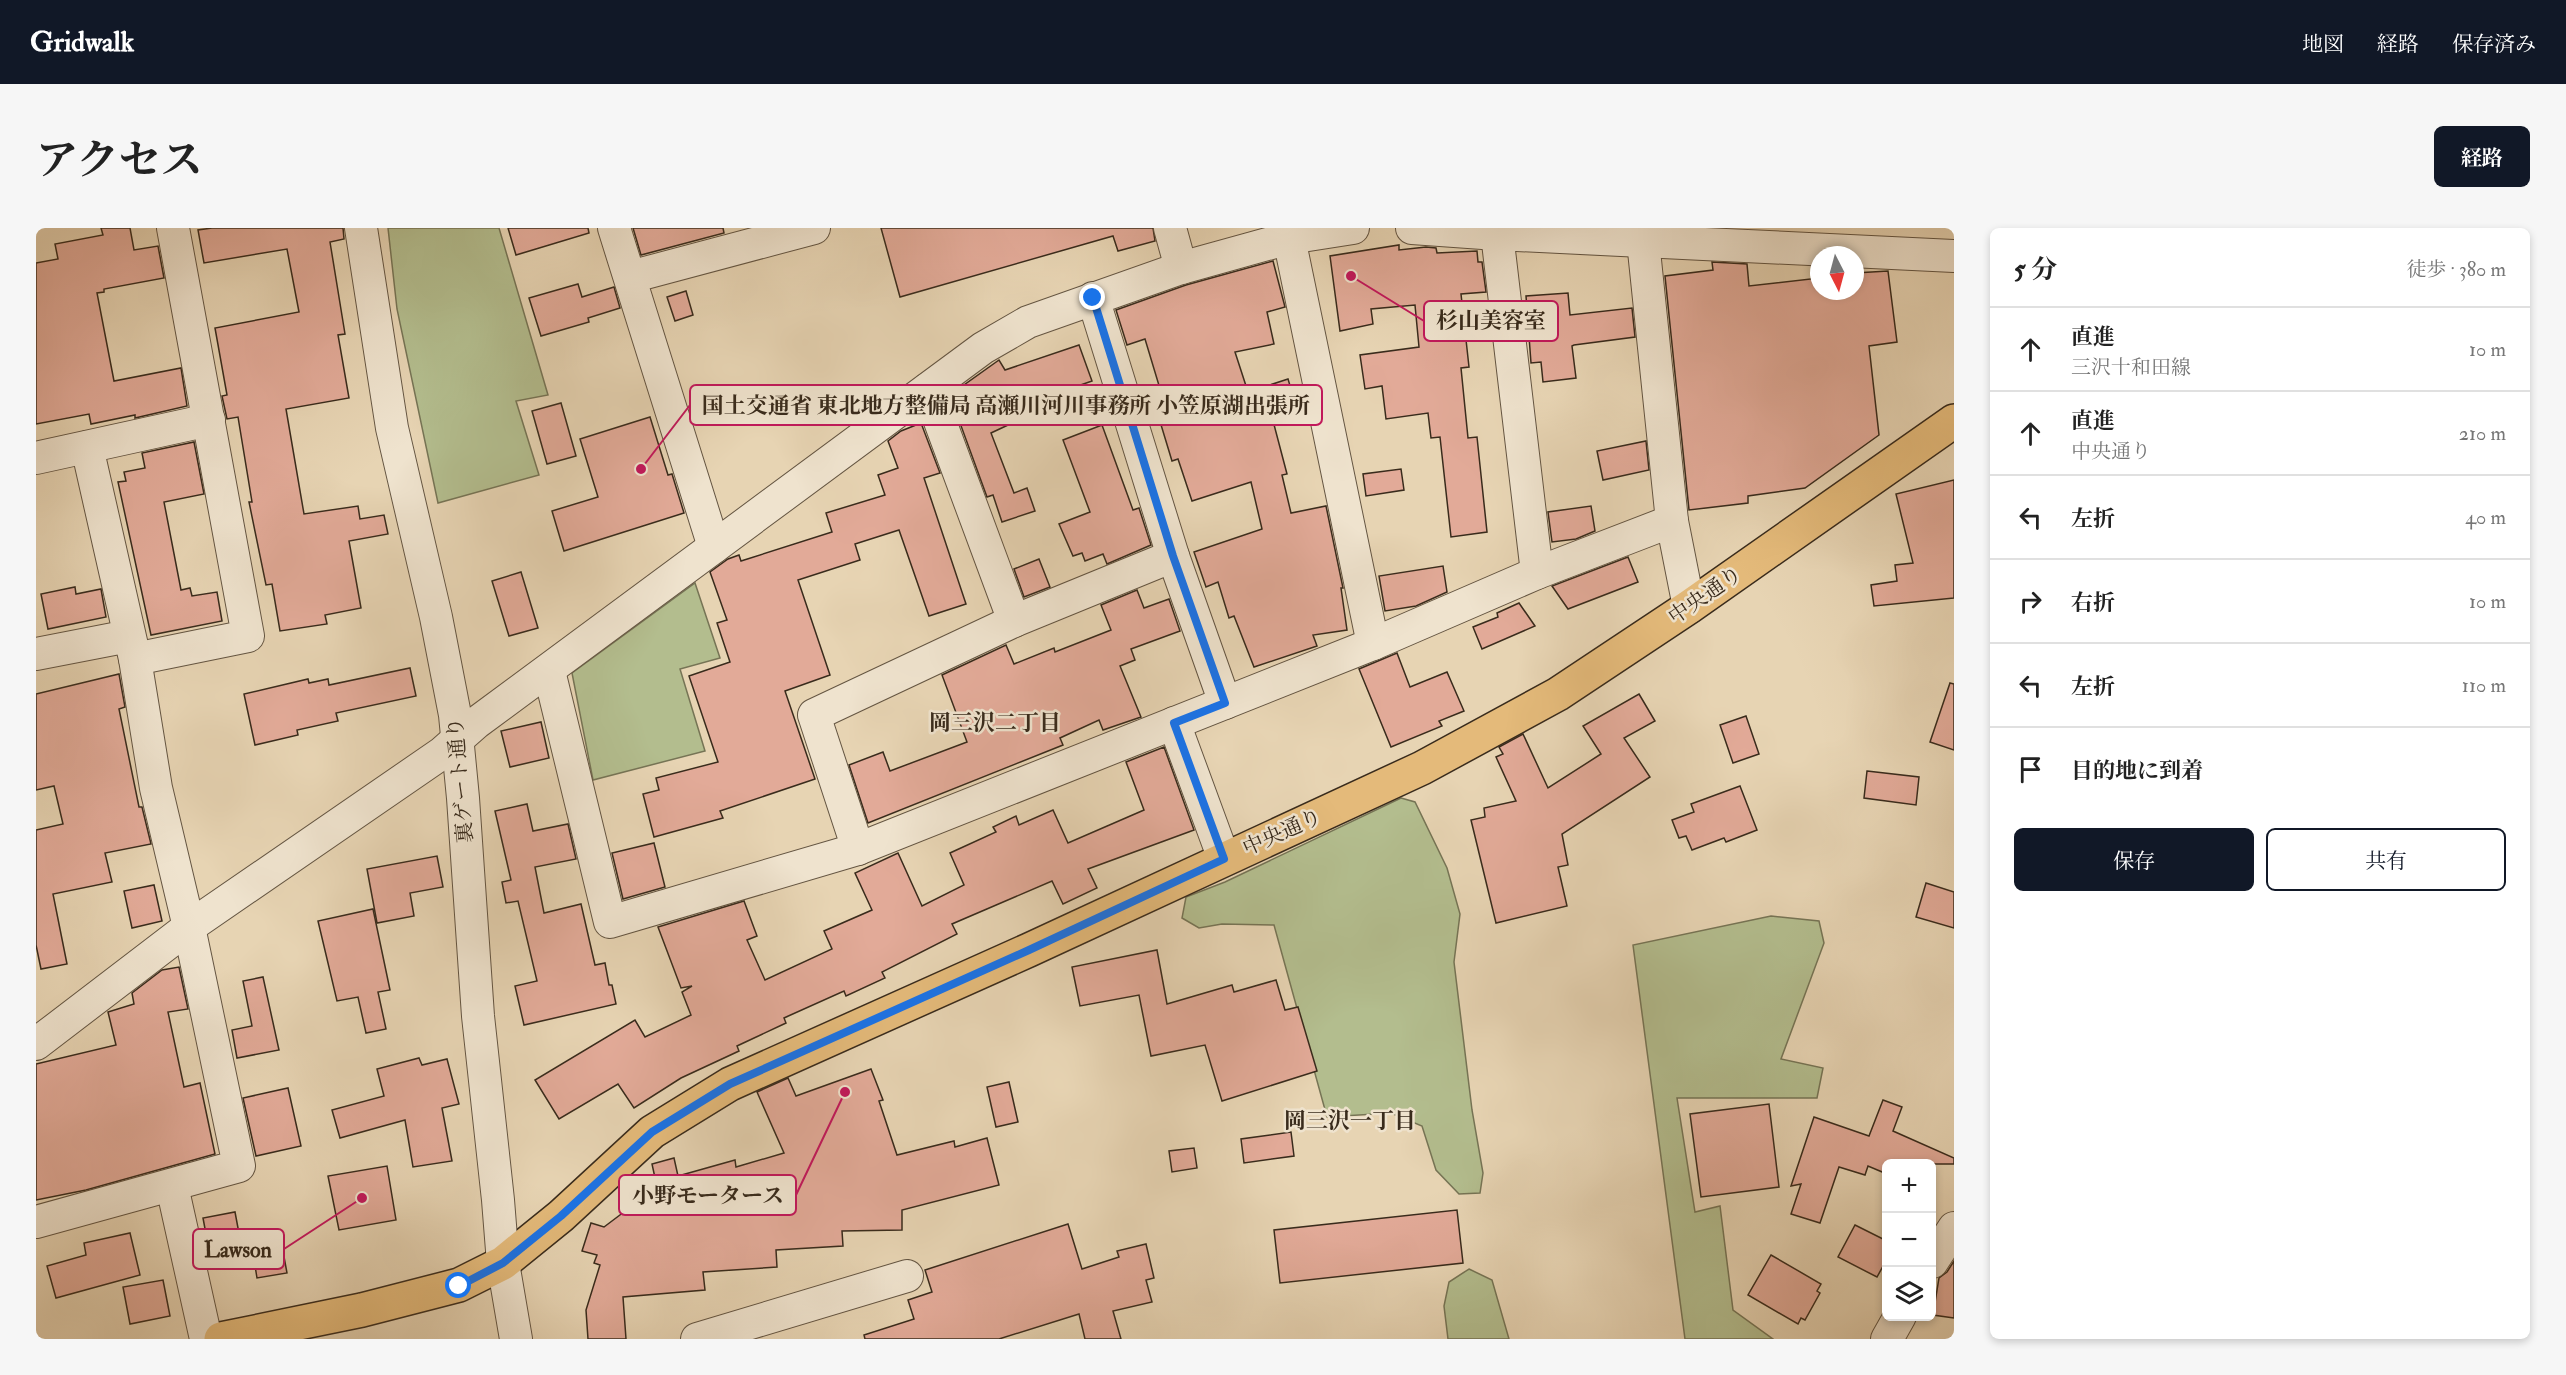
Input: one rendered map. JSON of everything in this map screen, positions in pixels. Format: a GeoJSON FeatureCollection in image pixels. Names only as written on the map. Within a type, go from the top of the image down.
{"type":"FeatureCollection","features":[{"type":"Feature","properties":{"kind":"main road","name":"中央通り"},"geometry":{"type":"LineString","coordinates":[[221,1339],[362,1310],[459,1286],[503,1263],[561,1216],[652,1132],[730,1084],[1029,950],[1422,768],[1558,694],[1689,607],[1954,421]]}},
{"type":"Feature","properties":{"kind":"street"},"geometry":{"type":"LineString","coordinates":[[36,654],[248,636],[173,228]]}},
{"type":"Feature","properties":{"kind":"street","name":"裏ゲート通り"},"geometry":{"type":"LineString","coordinates":[[361,228],[392,428],[438,628],[458,738],[477,1016],[503,1263],[516,1339]]}},
{"type":"Feature","properties":{"kind":"street"},"geometry":{"type":"LineString","coordinates":[[614,228],[714,547]]}},
{"type":"Feature","properties":{"kind":"street"},"geometry":{"type":"LineString","coordinates":[[630,277],[814,228]]}},
{"type":"Feature","properties":{"kind":"street"},"geometry":{"type":"LineString","coordinates":[[1170,228],[1181,267]]}},
{"type":"Feature","properties":{"kind":"street"},"geometry":{"type":"LineString","coordinates":[[36,1044],[189,927],[442,753],[458,738],[983,348],[1028,322],[1181,267],[1289,238],[1353,228]]}},
{"type":"Feature","properties":{"kind":"street"},"geometry":{"type":"LineString","coordinates":[[1412,228],[1643,242],[1954,256]]}},
{"type":"Feature","properties":{"kind":"street"},"geometry":{"type":"LineString","coordinates":[[1497,234],[1537,573]]}},
{"type":"Feature","properties":{"kind":"street"},"geometry":{"type":"LineString","coordinates":[[1289,238],[1372,644]]}},
{"type":"Feature","properties":{"kind":"street"},"geometry":{"type":"LineString","coordinates":[[1643,242],[1672,521],[1689,607]]}},
{"type":"Feature","properties":{"kind":"street"},"geometry":{"type":"LineString","coordinates":[[1093,298],[1173,556],[1225,703]]}},
{"type":"Feature","properties":{"kind":"street"},"geometry":{"type":"LineString","coordinates":[[928,389],[1014,621]]}},
{"type":"Feature","properties":{"kind":"street"},"geometry":{"type":"LineString","coordinates":[[36,458],[209,420]]}},
{"type":"Feature","properties":{"kind":"street"},"geometry":{"type":"LineString","coordinates":[[36,1222],[238,1166],[189,927],[156,788],[132,647],[87,447]]}},
{"type":"Feature","properties":{"kind":"street"},"geometry":{"type":"LineString","coordinates":[[549,671],[610,922],[858,849],[1372,644],[1537,573],[1672,521]]}},
{"type":"Feature","properties":{"kind":"street"},"geometry":{"type":"LineString","coordinates":[[858,849],[814,714],[1014,621],[1173,556]]}},
{"type":"Feature","properties":{"kind":"street"},"geometry":{"type":"LineString","coordinates":[[1174,723],[1224,859]]}},
{"type":"Feature","properties":{"kind":"street"},"geometry":{"type":"LineString","coordinates":[[172,1186],[206,1339]]}},
{"type":"Feature","properties":{"kind":"street"},"geometry":{"type":"LineString","coordinates":[[1936,1256],[1954,1228]]}},
{"type":"Feature","properties":{"kind":"street"},"geometry":{"type":"LineString","coordinates":[[697,1339],[907,1276]]}},
{"type":"Feature","properties":{"kind":"street"},"geometry":{"type":"LineString","coordinates":[[1887,1339],[1898,1321]]}},
{"type":"Feature","properties":{"kind":"green space"},"geometry":{"type":"Polygon","coordinates":[[[388,228],[499,228],[548,395],[516,401],[539,475],[438,503],[397,309],[388,228]]]}},
{"type":"Feature","properties":{"kind":"green space"},"geometry":{"type":"Polygon","coordinates":[[[695,583],[720,658],[680,669],[705,751],[593,780],[572,673],[695,583]]]}},
{"type":"Feature","properties":{"kind":"green space"},"geometry":{"type":"Polygon","coordinates":[[[1401,798],[1415,802],[1447,868],[1460,914],[1454,962],[1472,1110],[1483,1173],[1480,1193],[1459,1194],[1436,1170],[1422,1126],[1391,1113],[1327,1117],[1274,925],[1222,924],[1199,928],[1182,918],[1186,897],[1225,882],[1401,798]]]}},
{"type":"Feature","properties":{"kind":"green space"},"geometry":{"type":"Polygon","coordinates":[[[1771,916],[1819,921],[1824,943],[1781,1059],[1823,1068],[1817,1098],[1677,1098],[1695,1212],[1720,1206],[1733,1310],[1773,1339],[1685,1339],[1633,945],[1771,916]]]}},
{"type":"Feature","properties":{"kind":"green space"},"geometry":{"type":"Polygon","coordinates":[[[1469,1269],[1492,1280],[1509,1339],[1448,1339],[1444,1306],[1449,1282],[1469,1269]]]}},
{"type":"Feature","properties":{"kind":"building"},"geometry":{"type":"Polygon","coordinates":[[[101,228],[130,228],[134,250],[158,246],[164,278],[104,289],[104,292],[97,293],[114,381],[181,368],[187,406],[135,418],[135,415],[91,424],[89,414],[36,424],[36,263],[58,259],[55,244],[103,235],[101,228]]]}},
{"type":"Feature","properties":{"kind":"building"},"geometry":{"type":"Polygon","coordinates":[[[212,228],[343,228],[344,239],[330,242],[345,334],[338,335],[349,398],[286,409],[304,514],[358,506],[360,519],[384,515],[388,534],[349,541],[361,608],[325,615],[327,624],[280,631],[272,584],[266,585],[249,502],[252,502],[238,417],[227,419],[222,396],[227,395],[215,328],[299,312],[287,249],[204,263],[198,230],[212,228]]]}},
{"type":"Feature","properties":{"kind":"building"},"geometry":{"type":"Polygon","coordinates":[[[508,228],[588,228],[589,233],[516,255],[508,228]]]}},
{"type":"Feature","properties":{"kind":"building"},"geometry":{"type":"Polygon","coordinates":[[[633,228],[723,228],[724,233],[641,255],[633,228]]]}},
{"type":"Feature","properties":{"kind":"building"},"geometry":{"type":"Polygon","coordinates":[[[881,228],[1153,228],[1155,241],[1118,251],[1113,236],[900,297],[881,228]]]}},
{"type":"Feature","properties":{"kind":"building"},"geometry":{"type":"Polygon","coordinates":[[[1399,245],[1399,250],[1426,247],[1436,248],[1437,253],[1477,251],[1478,262],[1482,262],[1486,292],[1461,294],[1469,367],[1461,368],[1468,438],[1477,437],[1487,532],[1451,537],[1440,437],[1431,438],[1428,413],[1386,419],[1382,386],[1365,389],[1360,355],[1419,347],[1415,305],[1371,309],[1373,324],[1340,331],[1330,256],[1399,245]]]}},
{"type":"Feature","properties":{"kind":"building"},"geometry":{"type":"Polygon","coordinates":[[[1273,261],[1285,307],[1267,312],[1274,344],[1235,352],[1248,392],[1288,379],[1297,409],[1272,417],[1287,474],[1282,475],[1291,513],[1326,506],[1343,588],[1341,588],[1347,630],[1313,635],[1317,646],[1254,667],[1234,616],[1229,618],[1218,582],[1206,587],[1194,552],[1262,529],[1251,482],[1192,501],[1178,459],[1172,461],[1155,405],[1164,402],[1145,339],[1127,345],[1116,310],[1186,285],[1273,261]]]}},
{"type":"Feature","properties":{"kind":"building"},"geometry":{"type":"Polygon","coordinates":[[[1712,262],[1747,264],[1749,286],[1810,279],[1810,300],[1864,300],[1864,272],[1888,271],[1897,342],[1869,346],[1879,435],[1805,488],[1748,496],[1748,503],[1689,510],[1665,276],[1713,270],[1712,262]]]}},
{"type":"Feature","properties":{"kind":"building"},"geometry":{"type":"Polygon","coordinates":[[[578,284],[582,297],[614,287],[620,308],[588,318],[589,322],[541,336],[529,298],[578,284]]]}},
{"type":"Feature","properties":{"kind":"building"},"geometry":{"type":"Polygon","coordinates":[[[686,291],[693,315],[675,321],[667,297],[686,291]]]}},
{"type":"Feature","properties":{"kind":"building"},"geometry":{"type":"Polygon","coordinates":[[[1568,293],[1570,315],[1632,308],[1635,337],[1574,345],[1572,346],[1576,378],[1543,382],[1541,362],[1531,363],[1526,296],[1568,293]]]}},
{"type":"Feature","properties":{"kind":"building"},"geometry":{"type":"Polygon","coordinates":[[[1079,345],[1092,381],[1029,403],[1034,413],[991,433],[1014,493],[1027,488],[1035,511],[1002,522],[993,495],[987,497],[960,423],[982,414],[964,385],[999,360],[1005,370],[1079,345]]]}},
{"type":"Feature","properties":{"kind":"building"},"geometry":{"type":"Polygon","coordinates":[[[561,403],[576,456],[547,464],[532,411],[561,403]]]}},
{"type":"Feature","properties":{"kind":"building"},"geometry":{"type":"Polygon","coordinates":[[[650,417],[668,475],[672,474],[684,513],[564,551],[552,511],[598,497],[580,439],[650,417]]]}},
{"type":"Feature","properties":{"kind":"building"},"geometry":{"type":"Polygon","coordinates":[[[921,423],[940,473],[924,478],[966,604],[929,616],[899,530],[855,544],[860,560],[798,580],[830,675],[785,691],[815,779],[720,811],[723,818],[654,837],[643,794],[659,790],[656,778],[718,762],[689,676],[730,662],[717,623],[727,620],[710,572],[728,559],[739,555],[741,561],[832,532],[826,513],[885,495],[878,475],[898,468],[888,441],[901,431],[921,423]]]}},
{"type":"Feature","properties":{"kind":"building"},"geometry":{"type":"Polygon","coordinates":[[[1102,425],[1133,510],[1139,508],[1151,545],[1107,564],[1103,554],[1085,561],[1082,553],[1073,556],[1059,524],[1090,512],[1063,440],[1102,425]]]}},
{"type":"Feature","properties":{"kind":"building"},"geometry":{"type":"Polygon","coordinates":[[[1646,441],[1649,470],[1603,480],[1597,451],[1646,441]]]}},
{"type":"Feature","properties":{"kind":"building"},"geometry":{"type":"Polygon","coordinates":[[[194,442],[204,494],[164,502],[181,590],[190,588],[192,596],[217,592],[222,621],[151,635],[118,482],[126,481],[124,472],[145,468],[142,453],[194,442]]]}},
{"type":"Feature","properties":{"kind":"building"},"geometry":{"type":"Polygon","coordinates":[[[1401,469],[1404,490],[1366,496],[1363,474],[1401,469]]]}},
{"type":"Feature","properties":{"kind":"building"},"geometry":{"type":"Polygon","coordinates":[[[1954,480],[1954,598],[1874,606],[1871,585],[1897,581],[1895,565],[1913,563],[1896,494],[1954,480]]]}},
{"type":"Feature","properties":{"kind":"building"},"geometry":{"type":"Polygon","coordinates":[[[1591,506],[1595,531],[1576,539],[1552,542],[1548,512],[1591,506]]]}},
{"type":"Feature","properties":{"kind":"building"},"geometry":{"type":"Polygon","coordinates":[[[1628,557],[1638,582],[1568,609],[1552,586],[1628,557]]]}},
{"type":"Feature","properties":{"kind":"building"},"geometry":{"type":"Polygon","coordinates":[[[1039,559],[1050,587],[1024,597],[1014,569],[1039,559]]]}},
{"type":"Feature","properties":{"kind":"building"},"geometry":{"type":"Polygon","coordinates":[[[1443,566],[1447,592],[1416,606],[1385,611],[1379,576],[1443,566]]]}},
{"type":"Feature","properties":{"kind":"building"},"geometry":{"type":"Polygon","coordinates":[[[521,572],[538,628],[509,636],[492,581],[521,572]]]}},
{"type":"Feature","properties":{"kind":"building"},"geometry":{"type":"Polygon","coordinates":[[[75,587],[76,594],[101,589],[106,617],[48,629],[41,594],[75,587]]]}},
{"type":"Feature","properties":{"kind":"building"},"geometry":{"type":"Polygon","coordinates":[[[1137,590],[1144,608],[1169,599],[1180,631],[1131,649],[1135,660],[1120,666],[1141,717],[1103,730],[1099,720],[1060,738],[1063,745],[868,823],[849,765],[883,752],[890,771],[967,742],[942,675],[1006,645],[1014,664],[1054,648],[1055,652],[1111,630],[1101,605],[1137,590]]]}},
{"type":"Feature","properties":{"kind":"building"},"geometry":{"type":"Polygon","coordinates":[[[1519,603],[1535,626],[1482,649],[1473,627],[1498,617],[1497,613],[1519,603]]]}},
{"type":"Feature","properties":{"kind":"building"},"geometry":{"type":"Polygon","coordinates":[[[1397,653],[1410,687],[1447,672],[1464,711],[1439,721],[1442,726],[1391,747],[1359,669],[1397,653]]]}},
{"type":"Feature","properties":{"kind":"building"},"geometry":{"type":"Polygon","coordinates":[[[410,668],[416,696],[336,713],[338,721],[297,730],[298,735],[255,745],[244,694],[308,679],[309,683],[328,679],[329,685],[410,668]]]}},
{"type":"Feature","properties":{"kind":"building"},"geometry":{"type":"Polygon","coordinates":[[[119,674],[125,707],[119,709],[139,807],[142,807],[151,844],[105,853],[112,882],[53,894],[67,964],[41,969],[36,945],[36,830],[63,824],[54,786],[36,790],[36,694],[119,674]]]}},
{"type":"Feature","properties":{"kind":"building"},"geometry":{"type":"Polygon","coordinates":[[[1950,683],[1954,684],[1954,750],[1930,742],[1950,683]]]}},
{"type":"Feature","properties":{"kind":"building"},"geometry":{"type":"Polygon","coordinates":[[[1639,694],[1655,721],[1624,738],[1650,777],[1562,834],[1568,865],[1558,867],[1567,906],[1496,923],[1471,820],[1485,817],[1484,808],[1516,801],[1496,757],[1503,754],[1499,747],[1523,734],[1548,788],[1601,754],[1583,726],[1639,694]]]}},
{"type":"Feature","properties":{"kind":"building"},"geometry":{"type":"Polygon","coordinates":[[[1746,716],[1759,754],[1733,763],[1720,725],[1746,716]]]}},
{"type":"Feature","properties":{"kind":"building"},"geometry":{"type":"Polygon","coordinates":[[[541,722],[549,758],[510,767],[501,731],[541,722]]]}},
{"type":"Feature","properties":{"kind":"building"},"geometry":{"type":"Polygon","coordinates":[[[1164,747],[1194,830],[1088,869],[1097,888],[1063,904],[1052,881],[952,924],[957,934],[882,972],[885,978],[846,996],[844,991],[784,1018],[786,1023],[737,1046],[739,1051],[681,1078],[634,1108],[618,1084],[559,1119],[535,1080],[635,1020],[645,1037],[691,1015],[682,992],[692,986],[681,988],[658,927],[744,901],[757,936],[747,940],[765,980],[832,949],[824,931],[872,910],[855,873],[898,853],[922,906],[964,885],[950,853],[996,832],[993,827],[1016,816],[1019,825],[1053,810],[1068,843],[1144,810],[1126,762],[1164,747]]]}},
{"type":"Feature","properties":{"kind":"building"},"geometry":{"type":"Polygon","coordinates":[[[1867,771],[1919,777],[1916,805],[1864,798],[1867,771]]]}},
{"type":"Feature","properties":{"kind":"building"},"geometry":{"type":"Polygon","coordinates":[[[1740,786],[1757,830],[1726,842],[1724,838],[1692,850],[1686,836],[1679,838],[1672,820],[1694,812],[1691,804],[1740,786]]]}},
{"type":"Feature","properties":{"kind":"building"},"geometry":{"type":"Polygon","coordinates":[[[527,804],[533,831],[568,824],[576,859],[535,867],[544,913],[581,904],[595,965],[605,963],[609,985],[612,985],[616,1004],[524,1025],[515,986],[537,981],[518,901],[506,903],[502,882],[511,880],[495,811],[527,804]]]}},
{"type":"Feature","properties":{"kind":"building"},"geometry":{"type":"Polygon","coordinates":[[[654,843],[665,887],[623,899],[612,853],[654,843]]]}},
{"type":"Feature","properties":{"kind":"building"},"geometry":{"type":"Polygon","coordinates":[[[437,856],[443,887],[410,893],[414,916],[377,923],[367,869],[437,856]]]}},
{"type":"Feature","properties":{"kind":"building"},"geometry":{"type":"Polygon","coordinates":[[[1926,883],[1954,892],[1954,928],[1916,917],[1926,883]]]}},
{"type":"Feature","properties":{"kind":"building"},"geometry":{"type":"Polygon","coordinates":[[[154,885],[162,921],[132,928],[124,891],[154,885]]]}},
{"type":"Feature","properties":{"kind":"building"},"geometry":{"type":"Polygon","coordinates":[[[373,909],[390,990],[378,992],[386,1029],[366,1033],[358,997],[337,1001],[318,921],[373,909]]]}},
{"type":"Feature","properties":{"kind":"building"},"geometry":{"type":"Polygon","coordinates":[[[1157,950],[1167,1004],[1232,985],[1234,992],[1276,980],[1285,1010],[1298,1007],[1317,1071],[1222,1101],[1205,1045],[1151,1056],[1139,995],[1080,1006],[1072,967],[1157,950]]]}},
{"type":"Feature","properties":{"kind":"building"},"geometry":{"type":"Polygon","coordinates":[[[179,967],[188,1009],[168,1012],[184,1087],[200,1083],[215,1154],[86,1190],[36,1200],[36,1064],[116,1045],[108,1012],[134,1004],[132,993],[162,970],[179,967]]]}},
{"type":"Feature","properties":{"kind":"building"},"geometry":{"type":"Polygon","coordinates":[[[263,977],[279,1050],[237,1058],[232,1030],[252,1026],[243,981],[263,977]]]}},
{"type":"Feature","properties":{"kind":"building"},"geometry":{"type":"Polygon","coordinates":[[[419,1058],[422,1065],[447,1059],[459,1104],[442,1108],[452,1161],[413,1167],[405,1120],[340,1138],[332,1110],[384,1096],[377,1069],[419,1058]]]}},
{"type":"Feature","properties":{"kind":"building"},"geometry":{"type":"Polygon","coordinates":[[[871,1069],[883,1100],[879,1101],[897,1155],[954,1141],[955,1147],[987,1138],[999,1185],[902,1210],[902,1230],[842,1231],[843,1246],[776,1250],[777,1267],[703,1272],[705,1290],[623,1297],[626,1339],[588,1339],[586,1310],[600,1265],[594,1263],[597,1255],[582,1251],[591,1223],[604,1227],[657,1187],[652,1164],[674,1158],[678,1176],[735,1160],[736,1167],[784,1153],[757,1092],[788,1078],[796,1096],[871,1069]]]}},
{"type":"Feature","properties":{"kind":"building"},"geometry":{"type":"Polygon","coordinates":[[[1009,1082],[1018,1122],[996,1127],[987,1087],[1009,1082]]]}},
{"type":"Feature","properties":{"kind":"building"},"geometry":{"type":"Polygon","coordinates":[[[288,1088],[301,1146],[256,1156],[243,1098],[288,1088]]]}},
{"type":"Feature","properties":{"kind":"building"},"geometry":{"type":"Polygon","coordinates":[[[1883,1100],[1902,1107],[1893,1131],[1954,1158],[1954,1164],[1936,1164],[1936,1159],[1882,1159],[1882,1172],[1868,1166],[1865,1175],[1839,1167],[1820,1223],[1791,1214],[1801,1184],[1791,1186],[1814,1117],[1869,1136],[1883,1100]]]}},
{"type":"Feature","properties":{"kind":"building"},"geometry":{"type":"Polygon","coordinates":[[[1769,1104],[1779,1187],[1701,1197],[1690,1114],[1769,1104]]]}},
{"type":"Feature","properties":{"kind":"building"},"geometry":{"type":"Polygon","coordinates":[[[1291,1132],[1294,1156],[1244,1163],[1241,1139],[1291,1132]]]}},
{"type":"Feature","properties":{"kind":"building"},"geometry":{"type":"Polygon","coordinates":[[[1194,1148],[1197,1168],[1172,1172],[1169,1151],[1194,1148]]]}},
{"type":"Feature","properties":{"kind":"building"},"geometry":{"type":"Polygon","coordinates":[[[387,1166],[396,1220],[339,1230],[328,1176],[387,1166]]]}},
{"type":"Feature","properties":{"kind":"building"},"geometry":{"type":"Polygon","coordinates":[[[1457,1210],[1463,1263],[1280,1283],[1274,1230],[1457,1210]]]}},
{"type":"Feature","properties":{"kind":"building"},"geometry":{"type":"Polygon","coordinates":[[[235,1212],[244,1260],[212,1266],[203,1218],[235,1212]]]}},
{"type":"Feature","properties":{"kind":"building"},"geometry":{"type":"Polygon","coordinates":[[[1068,1224],[1082,1269],[1119,1257],[1117,1251],[1146,1244],[1154,1278],[1146,1280],[1152,1302],[1113,1311],[1121,1339],[1085,1339],[1079,1314],[999,1339],[865,1339],[864,1335],[914,1319],[908,1300],[932,1292],[925,1270],[1068,1224]]]}},
{"type":"Feature","properties":{"kind":"building"},"geometry":{"type":"Polygon","coordinates":[[[1855,1225],[1882,1238],[1882,1268],[1877,1277],[1838,1257],[1855,1225]]]}},
{"type":"Feature","properties":{"kind":"building"},"geometry":{"type":"Polygon","coordinates":[[[130,1233],[140,1275],[56,1298],[47,1266],[86,1255],[84,1243],[130,1233]]]}},
{"type":"Feature","properties":{"kind":"building"},"geometry":{"type":"Polygon","coordinates":[[[280,1235],[287,1273],[257,1278],[251,1241],[280,1235]]]}},
{"type":"Feature","properties":{"kind":"building"},"geometry":{"type":"Polygon","coordinates":[[[1771,1255],[1821,1284],[1817,1291],[1820,1293],[1805,1320],[1801,1318],[1798,1324],[1748,1295],[1771,1255]]]}},
{"type":"Feature","properties":{"kind":"building"},"geometry":{"type":"Polygon","coordinates":[[[1954,1261],[1954,1318],[1936,1315],[1939,1278],[1947,1272],[1954,1261]]]}},
{"type":"Feature","properties":{"kind":"building"},"geometry":{"type":"Polygon","coordinates":[[[163,1280],[170,1316],[130,1324],[123,1287],[163,1280]]]}},
{"type":"Feature","properties":{"kind":"place","name":"杉山美容室"},"geometry":{"type":"Point","coordinates":[1351,276]}},
{"type":"Feature","properties":{"kind":"place","name":"国土交通省 東北地方整備局 高瀬川河川事務所 小笠原湖出張所"},"geometry":{"type":"Point","coordinates":[641,469]}},
{"type":"Feature","properties":{"kind":"place","name":"小野モータース"},"geometry":{"type":"Point","coordinates":[845,1092]}},
{"type":"Feature","properties":{"kind":"place","name":"Lawson"},"geometry":{"type":"Point","coordinates":[362,1198]}},
{"type":"Feature","properties":{"kind":"district","name":"岡三沢二丁目"},"geometry":{"type":"Point","coordinates":[995,722]}},
{"type":"Feature","properties":{"kind":"district","name":"岡三沢一丁目"},"geometry":{"type":"Point","coordinates":[1350,1120]}},
{"type":"Feature","properties":{"kind":"route"},"geometry":{"type":"LineString","coordinates":[[459,1286],[503,1263],[561,1216],[652,1132],[730,1084],[1029,950],[1224,859],[1174,723],[1225,703],[1173,556],[1093,298]]}}]}
